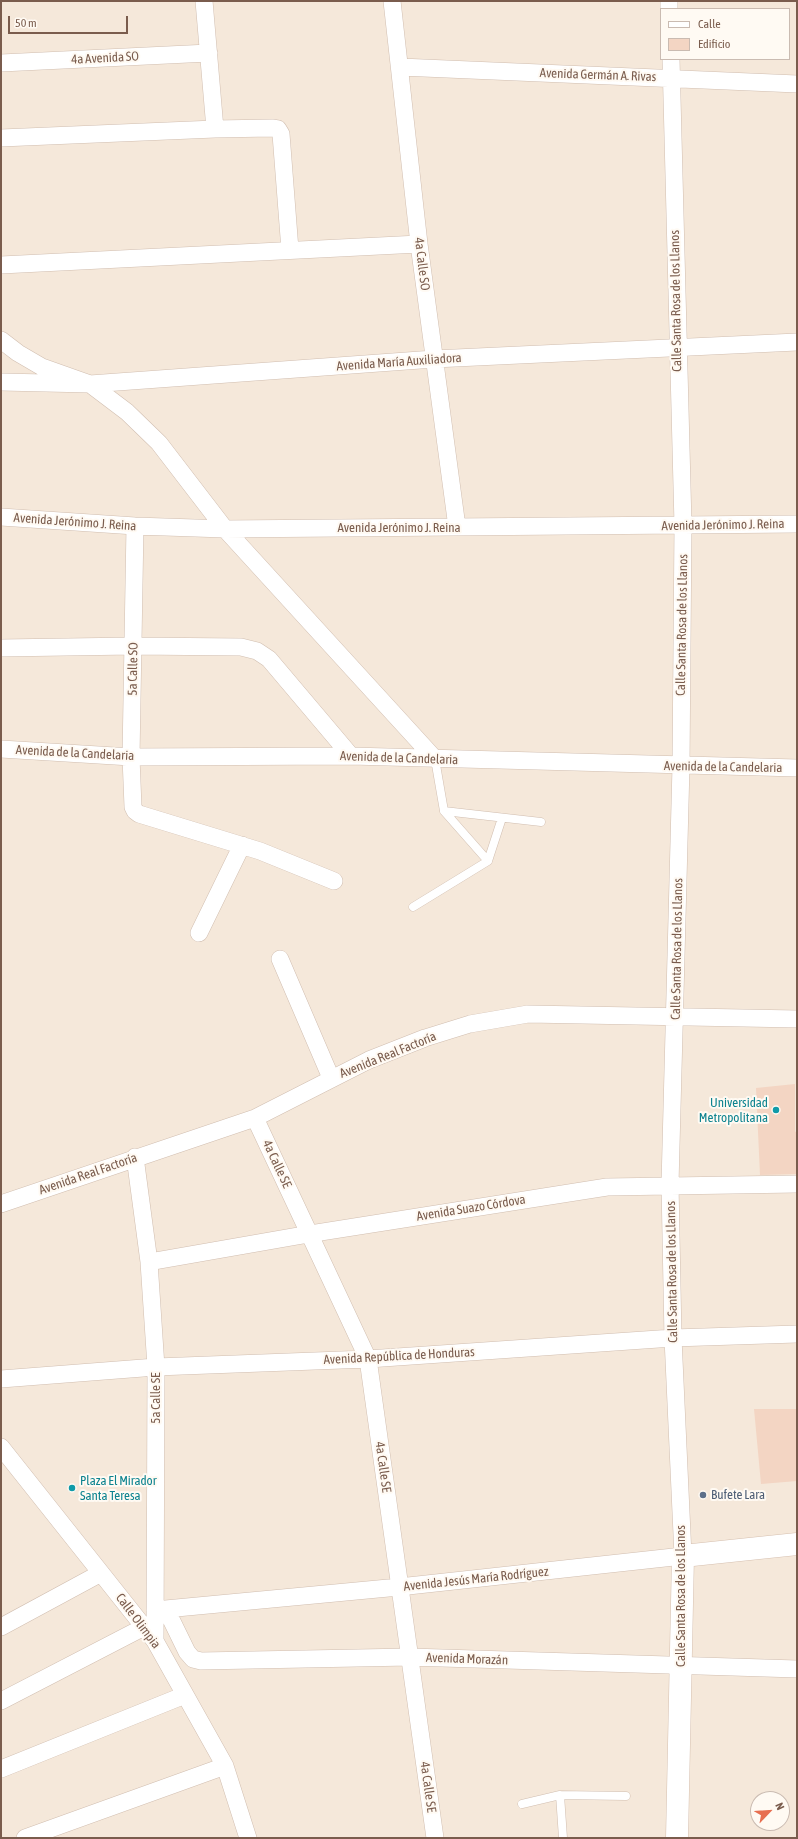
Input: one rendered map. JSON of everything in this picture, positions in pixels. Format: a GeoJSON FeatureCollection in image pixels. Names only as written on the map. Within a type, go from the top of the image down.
{"type":"FeatureCollection","features":[{"type":"Feature","properties":{"kind":"street"},"geometry":{"type":"LineString","coordinates":[[204,1],[215,129]]}},
{"type":"Feature","properties":{"kind":"street","name":"4a Calle SO"},"geometry":{"type":"LineString","coordinates":[[392,1],[434,359],[457,527]]}},
{"type":"Feature","properties":{"kind":"street","name":"4a Avenida SO"},"geometry":{"type":"LineString","coordinates":[[1,63],[209,53]]}},
{"type":"Feature","properties":{"kind":"street","name":"Calle Santa Rosa de los Llanos"},"geometry":{"type":"LineString","coordinates":[[670,60],[683,525],[681,766],[676,1017],[670,1184],[673,1338],[683,1556],[677,1838]]}},
{"type":"Feature","properties":{"kind":"street","name":"Avenida Germán A. Rivas"},"geometry":{"type":"LineString","coordinates":[[400,68],[797,84]]}},
{"type":"Feature","properties":{"kind":"street"},"geometry":{"type":"LineString","coordinates":[[1,138],[215,129],[278,129],[281,134],[290,250]]}},
{"type":"Feature","properties":{"kind":"street"},"geometry":{"type":"LineString","coordinates":[[1,265],[420,244]]}},
{"type":"Feature","properties":{"kind":"street"},"geometry":{"type":"LineString","coordinates":[[1,340],[18,353],[42,366],[90,384],[127,412],[159,443],[225,529],[435,759]]}},
{"type":"Feature","properties":{"kind":"street","name":"Avenida María Auxiliadora"},"geometry":{"type":"LineString","coordinates":[[1,382],[90,384],[434,359],[797,342]]}},
{"type":"Feature","properties":{"kind":"street","name":"Avenida Jerónimo J. Reina"},"geometry":{"type":"LineString","coordinates":[[1,518],[135,526],[225,529],[797,524]]}},
{"type":"Feature","properties":{"kind":"street","name":"5a Calle SO"},"geometry":{"type":"LineString","coordinates":[[135,526],[131,757],[133,807],[138,814],[242,845]]}},
{"type":"Feature","properties":{"kind":"street"},"geometry":{"type":"LineString","coordinates":[[1,648],[133,646],[241,647],[257,651],[268,659],[351,756]]}},
{"type":"Feature","properties":{"kind":"street","name":"Avenida de la Candelaria"},"geometry":{"type":"LineString","coordinates":[[1,749],[131,757],[351,756],[797,768]]}},
{"type":"Feature","properties":{"kind":"street"},"geometry":{"type":"LineString","coordinates":[[199,933],[242,845],[334,881]]}},
{"type":"Feature","properties":{"kind":"street"},"geometry":{"type":"LineString","coordinates":[[280,959],[331,1078]]}},
{"type":"Feature","properties":{"kind":"street","name":"Avenida Real Factoría"},"geometry":{"type":"LineString","coordinates":[[1,1204],[135,1157],[255,1118],[369,1060],[425,1038],[470,1024],[528,1014],[797,1019]]}},
{"type":"Feature","properties":{"kind":"street","name":"4a Calle SE"},"geometry":{"type":"LineString","coordinates":[[255,1118],[368,1359],[435,1838]]}},
{"type":"Feature","properties":{"kind":"street","name":"5a Calle SE"},"geometry":{"type":"LineString","coordinates":[[135,1157],[148,1262],[156,1366],[161,1610],[155,1640]]}},
{"type":"Feature","properties":{"kind":"street","name":"Avenida Suazo Córdova"},"geometry":{"type":"LineString","coordinates":[[148,1262],[309,1234],[607,1187],[670,1184],[797,1184]]}},
{"type":"Feature","properties":{"kind":"street","name":"Avenida República de Honduras"},"geometry":{"type":"LineString","coordinates":[[1,1379],[156,1366],[368,1359],[673,1338],[797,1334]]}},
{"type":"Feature","properties":{"kind":"street","name":"Calle Olimpia"},"geometry":{"type":"LineString","coordinates":[[1,1447],[155,1640],[224,1766],[248,1838]]}},
{"type":"Feature","properties":{"kind":"street","name":"Avenida Jesús María Rodríguez"},"geometry":{"type":"LineString","coordinates":[[161,1610],[399,1587],[797,1544]]}},
{"type":"Feature","properties":{"kind":"street"},"geometry":{"type":"LineString","coordinates":[[1,1627],[101,1573]]}},
{"type":"Feature","properties":{"kind":"street","name":"Avenida Morazán"},"geometry":{"type":"LineString","coordinates":[[161,1610],[187,1652],[193,1659],[201,1661],[410,1657],[797,1669]]}},
{"type":"Feature","properties":{"kind":"street"},"geometry":{"type":"LineString","coordinates":[[1,1701],[144,1627]]}},
{"type":"Feature","properties":{"kind":"street"},"geometry":{"type":"LineString","coordinates":[[1,1769],[185,1695]]}},
{"type":"Feature","properties":{"kind":"street"},"geometry":{"type":"LineString","coordinates":[[25,1838],[224,1766]]}},
{"type":"Feature","properties":{"kind":"lane"},"geometry":{"type":"LineString","coordinates":[[435,759],[444,811],[488,861]]}},
{"type":"Feature","properties":{"kind":"lane"},"geometry":{"type":"LineString","coordinates":[[444,811],[541,822]]}},
{"type":"Feature","properties":{"kind":"lane"},"geometry":{"type":"LineString","coordinates":[[413,907],[488,861],[502,818]]}},
{"type":"Feature","properties":{"kind":"lane"},"geometry":{"type":"LineString","coordinates":[[522,1804],[560,1795],[626,1796]]}},
{"type":"Feature","properties":{"kind":"lane"},"geometry":{"type":"LineString","coordinates":[[560,1795],[563,1838]]}},
{"type":"Feature","properties":{"kind":"shaded area"},"geometry":{"type":"Polygon","coordinates":[[[1,1],[797,1],[797,1838],[1,1838],[1,1]]]}},
{"type":"Feature","properties":{"kind":"building","name":"Universidad Metropolitana"},"geometry":{"type":"Polygon","coordinates":[[[795,1084],[797,1174],[760,1175],[756,1088],[795,1084]]]}},
{"type":"Feature","properties":{"kind":"building"},"geometry":{"type":"Polygon","coordinates":[[[754,1409],[797,1409],[797,1481],[761,1484],[754,1409]]]}},
{"type":"Feature","properties":{"kind":"place","name":"Universidad Metropolitana"},"geometry":{"type":"Point","coordinates":[776,1110]}},
{"type":"Feature","properties":{"kind":"place","name":"Plaza El Mirador Santa Teresa"},"geometry":{"type":"Point","coordinates":[72,1488]}},
{"type":"Feature","properties":{"kind":"place","name":"Bufete Lara"},"geometry":{"type":"Point","coordinates":[703,1495]}}]}
